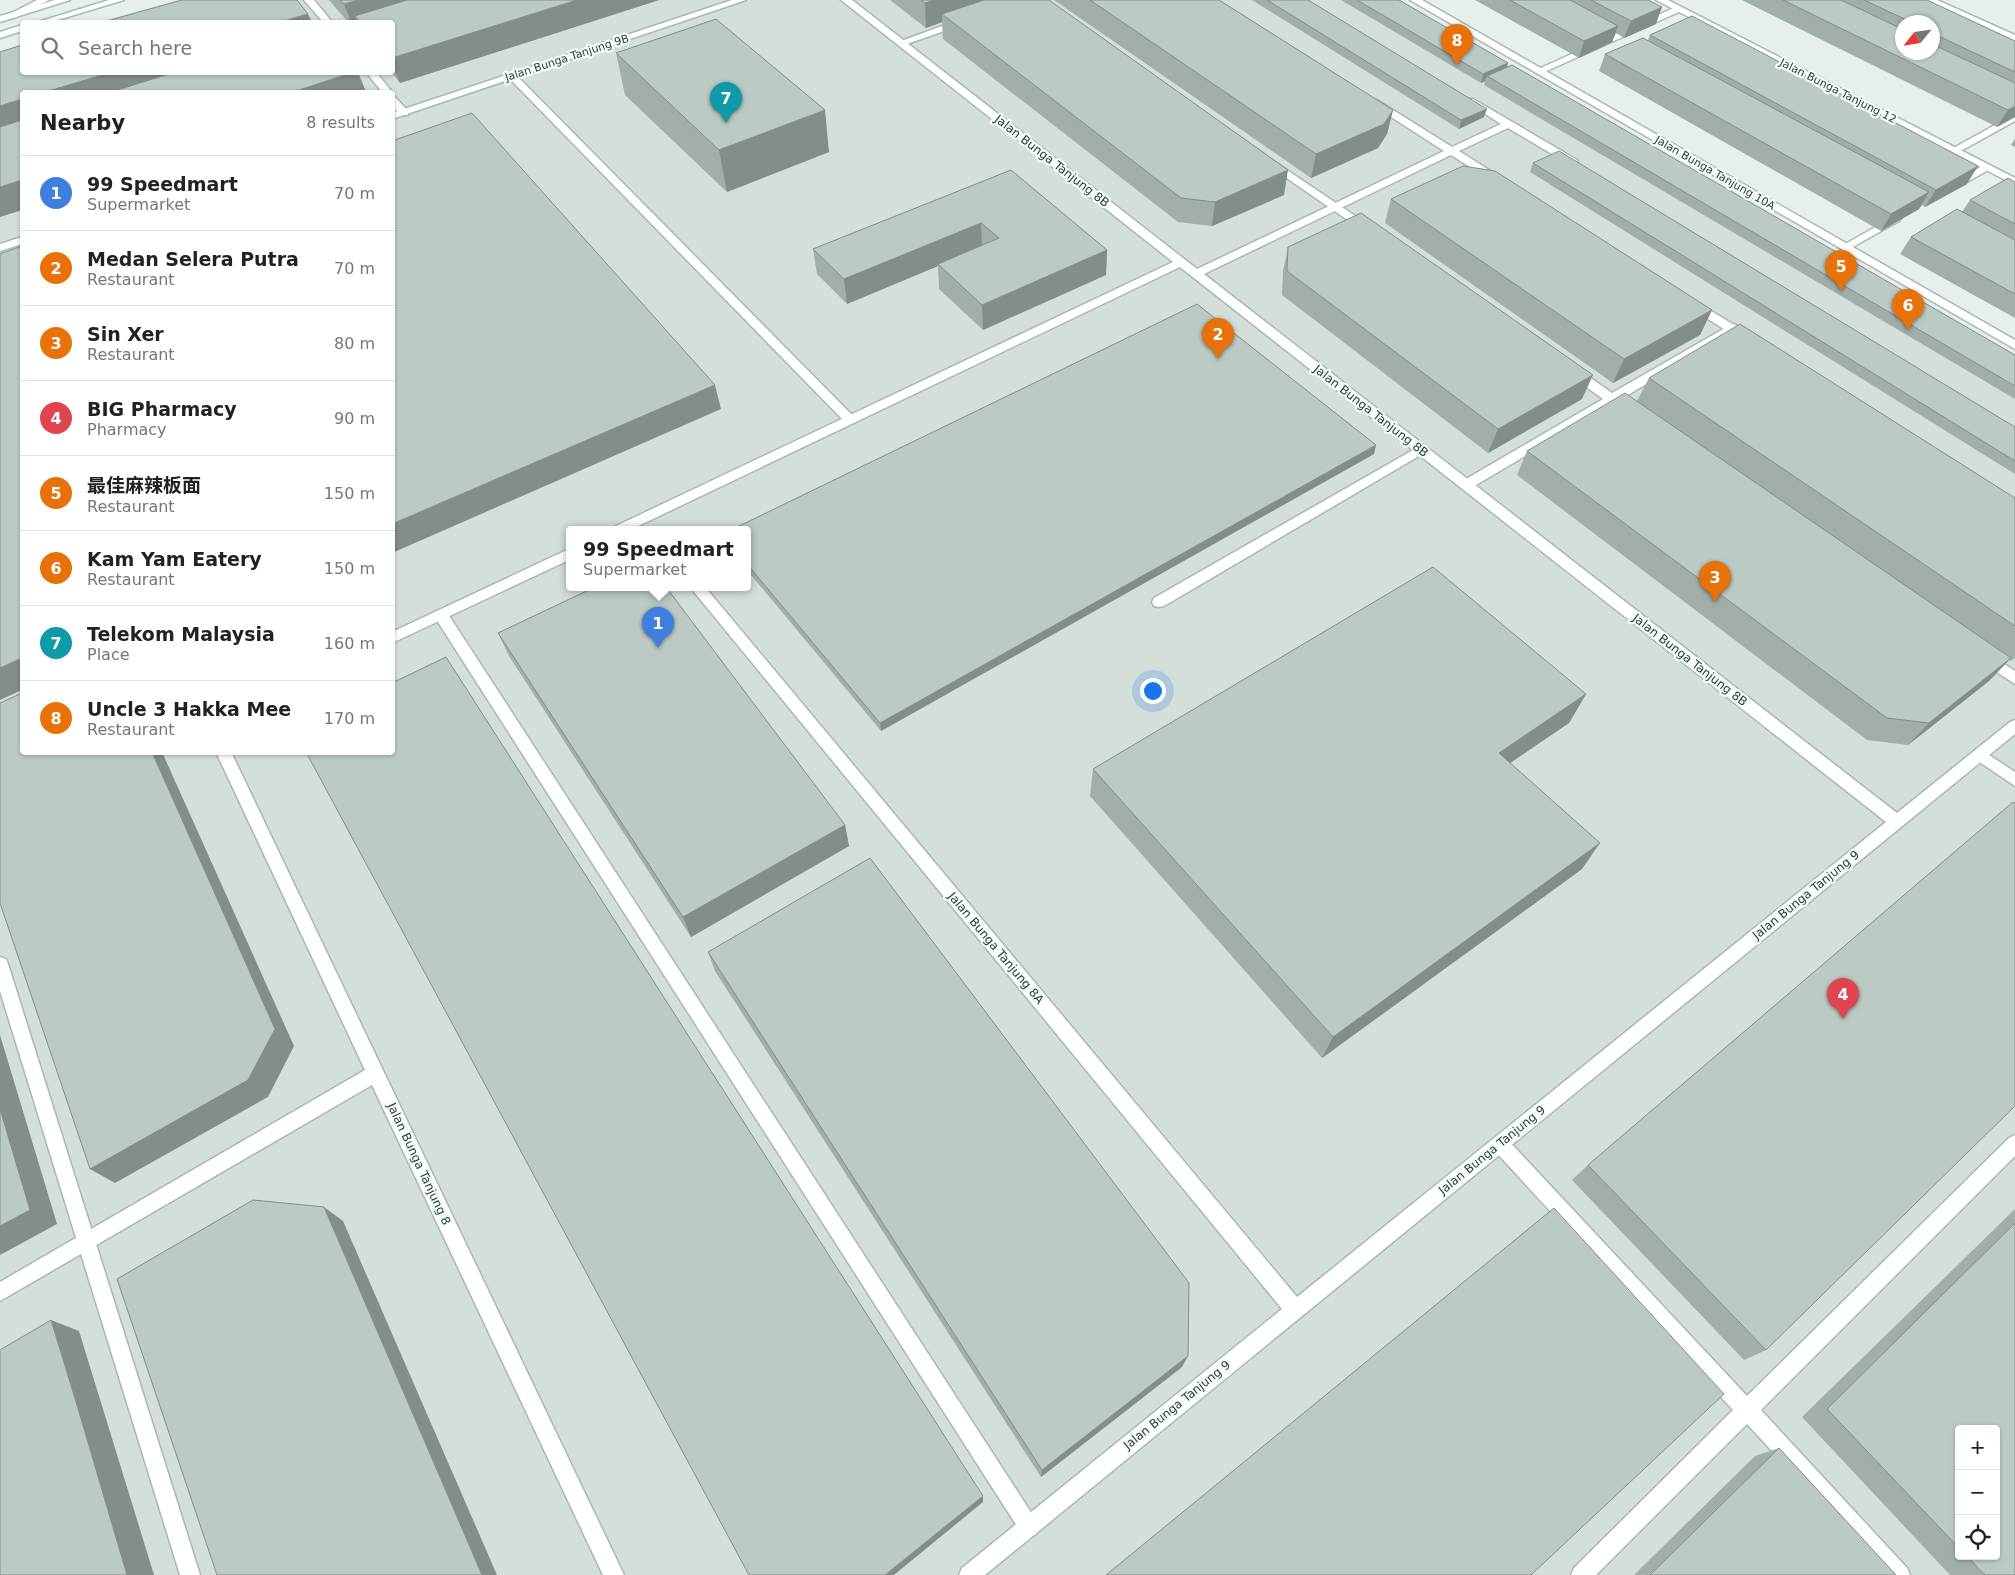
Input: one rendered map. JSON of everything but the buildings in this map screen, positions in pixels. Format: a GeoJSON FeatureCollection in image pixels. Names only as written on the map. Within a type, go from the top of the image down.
{"type":"FeatureCollection","features":[{"type":"Feature","properties":{"kind":"street"},"geometry":{"type":"LineString","coordinates":[[3,18],[44,0]]}},
{"type":"Feature","properties":{"kind":"street"},"geometry":{"type":"LineString","coordinates":[[3,18],[65,0]]}},
{"type":"Feature","properties":{"kind":"street"},"geometry":{"type":"LineString","coordinates":[[50,20],[119,0]]}},
{"type":"Feature","properties":{"kind":"street"},"geometry":{"type":"LineString","coordinates":[[309,0],[326,20]]}},
{"type":"Feature","properties":{"kind":"street","name":"Jalan Bunga Tanjung 9B"},"geometry":{"type":"LineString","coordinates":[[395,115],[741,0]]}},
{"type":"Feature","properties":{"kind":"street","name":"Jalan Bunga Tanjung 8B"},"geometry":{"type":"LineString","coordinates":[[846,0],[1897,822]]}},
{"type":"Feature","properties":{"kind":"street","name":"Jalan Bunga Tanjung 10A"},"geometry":{"type":"LineString","coordinates":[[1416,0],[2015,345]]}},
{"type":"Feature","properties":{"kind":"street","name":"Jalan Bunga Tanjung 12"},"geometry":{"type":"LineString","coordinates":[[1661,0],[2015,182]]}},
{"type":"Feature","properties":{"kind":"street"},"geometry":{"type":"LineString","coordinates":[[1930,0],[2015,39]]}},
{"type":"Feature","properties":{"kind":"street"},"geometry":{"type":"LineString","coordinates":[[1539,71],[1678,9]]}},
{"type":"Feature","properties":{"kind":"street"},"geometry":{"type":"LineString","coordinates":[[901,43],[966,20]]}},
{"type":"Feature","properties":{"kind":"street"},"geometry":{"type":"LineString","coordinates":[[0,35],[20,29]]}},
{"type":"Feature","properties":{"kind":"street"},"geometry":{"type":"LineString","coordinates":[[373,75],[385,90]]}},
{"type":"Feature","properties":{"kind":"street"},"geometry":{"type":"LineString","coordinates":[[512,76],[850,420]]}},
{"type":"Feature","properties":{"kind":"street"},"geometry":{"type":"LineString","coordinates":[[1457,93],[1584,170]]}},
{"type":"Feature","properties":{"kind":"street"},"geometry":{"type":"LineString","coordinates":[[1361,94],[1509,187]]}},
{"type":"Feature","properties":{"kind":"street"},"geometry":{"type":"LineString","coordinates":[[395,102],[404,113]]}},
{"type":"Feature","properties":{"kind":"street"},"geometry":{"type":"LineString","coordinates":[[1954,151],[2015,117]]}},
{"type":"Feature","properties":{"kind":"street"},"geometry":{"type":"LineString","coordinates":[[1196,274],[1508,124]]}},
{"type":"Feature","properties":{"kind":"street"},"geometry":{"type":"LineString","coordinates":[[1262,157],[1376,235]]}},
{"type":"Feature","properties":{"kind":"street"},"geometry":{"type":"LineString","coordinates":[[1944,191],[1986,167]]}},
{"type":"Feature","properties":{"kind":"street"},"geometry":{"type":"LineString","coordinates":[[1845,247],[1903,214]]}},
{"type":"Feature","properties":{"kind":"street"},"geometry":{"type":"LineString","coordinates":[[0,248],[20,241]]}},
{"type":"Feature","properties":{"kind":"street"},"geometry":{"type":"LineString","coordinates":[[645,524],[850,420],[1181,262]]}},
{"type":"Feature","properties":{"kind":"street"},"geometry":{"type":"LineString","coordinates":[[1682,297],[1757,344]]}},
{"type":"Feature","properties":{"kind":"street"},"geometry":{"type":"LineString","coordinates":[[1466,485],[1732,328]]}},
{"type":"Feature","properties":{"kind":"street"},"geometry":{"type":"LineString","coordinates":[[1563,365],[1637,416]]}},
{"type":"Feature","properties":{"kind":"street"},"geometry":{"type":"LineString","coordinates":[[1159,602],[1420,450]]}},
{"type":"Feature","properties":{"kind":"street"},"geometry":{"type":"LineString","coordinates":[[395,637],[566,555]]}},
{"type":"Feature","properties":{"kind":"street","name":"Jalan Bunga Tanjung 8A"},"geometry":{"type":"LineString","coordinates":[[700,591],[1295,1310]]}},
{"type":"Feature","properties":{"kind":"street"},"geometry":{"type":"LineString","coordinates":[[441,615],[1029,1527]]}},
{"type":"Feature","properties":{"kind":"street"},"geometry":{"type":"LineString","coordinates":[[1974,650],[2015,678]]}},
{"type":"Feature","properties":{"kind":"street","name":"Jalan Bunga Tanjung 9"},"geometry":{"type":"LineString","coordinates":[[969,1575],[2015,726]]}},
{"type":"Feature","properties":{"kind":"street","name":"Jalan Bunga Tanjung 8"},"geometry":{"type":"LineString","coordinates":[[224,755],[614,1575]]}},
{"type":"Feature","properties":{"kind":"street"},"geometry":{"type":"LineString","coordinates":[[1980,755],[2015,780]]}},
{"type":"Feature","properties":{"kind":"street"},"geometry":{"type":"LineString","coordinates":[[0,964],[190,1575]]}},
{"type":"Feature","properties":{"kind":"street"},"geometry":{"type":"LineString","coordinates":[[0,1292],[376,1073]]}},
{"type":"Feature","properties":{"kind":"street"},"geometry":{"type":"LineString","coordinates":[[1500,1144],[1900,1575]]}},
{"type":"Feature","properties":{"kind":"street"},"geometry":{"type":"LineString","coordinates":[[1582,1575],[2015,1144]]}},
{"type":"Feature","properties":{"kind":"shaded area"},"geometry":{"type":"Polygon","coordinates":[[[178,0],[1381,0],[2015,365],[2015,1575],[0,1575],[0,51],[20,46],[20,75],[395,75],[395,20],[107,20],[178,0]]]}},
{"type":"Feature","properties":{"kind":"place","name":"Uncle 3 Hakka Mee"},"geometry":{"type":"Point","coordinates":[1457,65]}},
{"type":"Feature","properties":{"kind":"place","name":"Telekom Malaysia"},"geometry":{"type":"Point","coordinates":[726,123]}},
{"type":"Feature","properties":{"kind":"place","name":"最佳麻辣板面"},"geometry":{"type":"Point","coordinates":[1841,291]}},
{"type":"Feature","properties":{"kind":"place","name":"Kam Yam Eatery"},"geometry":{"type":"Point","coordinates":[1908,330]}},
{"type":"Feature","properties":{"kind":"place","name":"Medan Selera Putra"},"geometry":{"type":"Point","coordinates":[1218,359]}},
{"type":"Feature","properties":{"kind":"place","name":"Sin Xer"},"geometry":{"type":"Point","coordinates":[1715,602]}},
{"type":"Feature","properties":{"kind":"place","name":"99 Speedmart"},"geometry":{"type":"Point","coordinates":[658,648]}},
{"type":"Feature","properties":{"kind":"place","name":"BIG Pharmacy"},"geometry":{"type":"Point","coordinates":[1843,1019]}}]}
